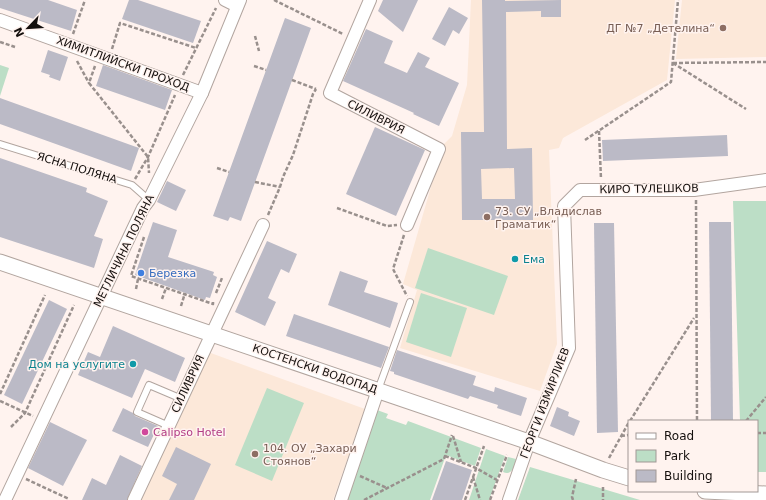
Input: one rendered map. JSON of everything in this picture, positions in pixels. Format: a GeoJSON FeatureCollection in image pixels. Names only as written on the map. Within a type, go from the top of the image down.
{"type":"FeatureCollection","features":[{"type":"Feature","properties":{"kind":"street"},"geometry":{"type":"LineString","coordinates":[[225,0],[238,3]]}},
{"type":"Feature","properties":{"kind":"street"},"geometry":{"type":"LineString","coordinates":[[330,93],[370,0]]}},
{"type":"Feature","properties":{"kind":"street","name":"МЕТЛИЧИНА ПОЛЯНА"},"geometry":{"type":"LineString","coordinates":[[5,500],[143,208],[149,200],[202,93],[238,3]]}},
{"type":"Feature","properties":{"kind":"street","name":"ХИМИТЛИЙСКИ ПРОХОД"},"geometry":{"type":"LineString","coordinates":[[0,20],[202,93]]}},
{"type":"Feature","properties":{"kind":"street","name":"СИЛИВРИЯ"},"geometry":{"type":"LineString","coordinates":[[330,93],[439,149],[407,225]]}},
{"type":"Feature","properties":{"kind":"street","name":"КИРО ТУЛЕШКОВ"},"geometry":{"type":"LineString","coordinates":[[580,190],[696,190],[766,180]]}},
{"type":"Feature","properties":{"kind":"street","name":"ГЕОРГИ ИЗМИРЛИЕВ"},"geometry":{"type":"LineString","coordinates":[[509,500],[529,442],[569,348],[564,206],[580,190]]}},
{"type":"Feature","properties":{"kind":"street","name":"СИЛИВРИЯ"},"geometry":{"type":"LineString","coordinates":[[134,500],[263,225]]}},
{"type":"Feature","properties":{"kind":"street","name":"КОСТЕНСКИ ВОДОПАД"},"geometry":{"type":"LineString","coordinates":[[0,262],[378,390],[628,478]]}},
{"type":"Feature","properties":{"kind":"street"},"geometry":{"type":"LineString","coordinates":[[341,500],[378,390]]}},
{"type":"Feature","properties":{"kind":"street"},"geometry":{"type":"LineString","coordinates":[[725,492],[766,494]]}},
{"type":"Feature","properties":{"kind":"lane","name":"ЯСНА ПОЛЯНА"},"geometry":{"type":"LineString","coordinates":[[0,144],[132,185],[149,200]]}},
{"type":"Feature","properties":{"kind":"lane"},"geometry":{"type":"LineString","coordinates":[[378,390],[410,302]]}},
{"type":"Feature","properties":{"kind":"lane"},"geometry":{"type":"LineString","coordinates":[[169,426],[137,412],[149,386],[182,399]]}},
{"type":"Feature","properties":{"kind":"path"},"geometry":{"type":"LineString","coordinates":[[85,0],[69,45],[89,83],[148,157],[149,178]]}},
{"type":"Feature","properties":{"kind":"path"},"geometry":{"type":"LineString","coordinates":[[274,0],[352,39]]}},
{"type":"Feature","properties":{"kind":"path"},"geometry":{"type":"LineString","coordinates":[[585,140],[671,82],[678,0]]}},
{"type":"Feature","properties":{"kind":"path"},"geometry":{"type":"LineString","coordinates":[[89,83],[104,57],[120,23],[196,48]]}},
{"type":"Feature","properties":{"kind":"path"},"geometry":{"type":"LineString","coordinates":[[255,36],[260,51]]}},
{"type":"Feature","properties":{"kind":"path"},"geometry":{"type":"LineString","coordinates":[[0,42],[15,47]]}},
{"type":"Feature","properties":{"kind":"path"},"geometry":{"type":"LineString","coordinates":[[672,63],[766,62]]}},
{"type":"Feature","properties":{"kind":"path"},"geometry":{"type":"LineString","coordinates":[[672,63],[746,109]]}},
{"type":"Feature","properties":{"kind":"path"},"geometry":{"type":"LineString","coordinates":[[254,66],[266,70]]}},
{"type":"Feature","properties":{"kind":"path"},"geometry":{"type":"LineString","coordinates":[[292,80],[330,93]]}},
{"type":"Feature","properties":{"kind":"path"},"geometry":{"type":"LineString","coordinates":[[270,210],[293,155],[316,89]]}},
{"type":"Feature","properties":{"kind":"path"},"geometry":{"type":"LineString","coordinates":[[599,131],[602,190]]}},
{"type":"Feature","properties":{"kind":"path"},"geometry":{"type":"LineString","coordinates":[[217,168],[229,172]]}},
{"type":"Feature","properties":{"kind":"path"},"geometry":{"type":"LineString","coordinates":[[256,182],[280,187]]}},
{"type":"Feature","properties":{"kind":"path"},"geometry":{"type":"LineString","coordinates":[[696,190],[697,420]]}},
{"type":"Feature","properties":{"kind":"path"},"geometry":{"type":"LineString","coordinates":[[337,208],[387,226],[407,225],[393,269],[410,302]]}},
{"type":"Feature","properties":{"kind":"path"},"geometry":{"type":"LineString","coordinates":[[146,233],[131,276],[184,293],[212,304],[222,278]]}},
{"type":"Feature","properties":{"kind":"path"},"geometry":{"type":"LineString","coordinates":[[136,290],[138,279]]}},
{"type":"Feature","properties":{"kind":"path"},"geometry":{"type":"LineString","coordinates":[[162,299],[166,288]]}},
{"type":"Feature","properties":{"kind":"path"},"geometry":{"type":"LineString","coordinates":[[181,306],[184,293]]}},
{"type":"Feature","properties":{"kind":"path"},"geometry":{"type":"LineString","coordinates":[[0,394],[45,295]]}},
{"type":"Feature","properties":{"kind":"path"},"geometry":{"type":"LineString","coordinates":[[11,427],[25,413],[74,305]]}},
{"type":"Feature","properties":{"kind":"path"},"geometry":{"type":"LineString","coordinates":[[630,420],[694,318]]}},
{"type":"Feature","properties":{"kind":"path"},"geometry":{"type":"LineString","coordinates":[[747,420],[766,397]]}},
{"type":"Feature","properties":{"kind":"path"},"geometry":{"type":"LineString","coordinates":[[0,401],[25,413]]}},
{"type":"Feature","properties":{"kind":"path"},"geometry":{"type":"LineString","coordinates":[[608,458],[628,424]]}},
{"type":"Feature","properties":{"kind":"path"},"geometry":{"type":"LineString","coordinates":[[364,500],[444,460],[452,435],[461,462]]}},
{"type":"Feature","properties":{"kind":"path"},"geometry":{"type":"LineString","coordinates":[[621,436],[628,435]]}},
{"type":"Feature","properties":{"kind":"path"},"geometry":{"type":"LineString","coordinates":[[465,500],[484,446]]}},
{"type":"Feature","properties":{"kind":"path"},"geometry":{"type":"LineString","coordinates":[[490,500],[507,454]]}},
{"type":"Feature","properties":{"kind":"path"},"geometry":{"type":"LineString","coordinates":[[445,456],[476,468],[497,480]]}},
{"type":"Feature","properties":{"kind":"path"},"geometry":{"type":"LineString","coordinates":[[355,473],[387,488]]}},
{"type":"Feature","properties":{"kind":"path"},"geometry":{"type":"LineString","coordinates":[[17,475],[69,499]]}},
{"type":"Feature","properties":{"kind":"path"},"geometry":{"type":"LineString","coordinates":[[473,477],[480,500]]}},
{"type":"Feature","properties":{"kind":"path"},"geometry":{"type":"LineString","coordinates":[[573,500],[572,497],[576,479]]}},
{"type":"Feature","properties":{"kind":"path"},"geometry":{"type":"LineString","coordinates":[[603,487],[603,500]]}},
{"type":"Feature","properties":{"kind":"shaded area","name":"73. СУ „Владислав Граматик“"},"geometry":{"type":"Polygon","coordinates":[[[471,0],[675,0],[667,80],[563,138],[559,148],[549,150],[557,344],[540,391],[400,348],[417,290],[403,284],[443,145],[452,136],[467,85],[471,0]]]}},
{"type":"Feature","properties":{"kind":"shaded area","name":"ДГ №7 „Детелина“"},"geometry":{"type":"Polygon","coordinates":[[[682,0],[766,0],[766,57],[676,59],[682,0]]]}},
{"type":"Feature","properties":{"kind":"shaded area","name":"104. ОУ „Захари Стоянов“"},"geometry":{"type":"Polygon","coordinates":[[[208,352],[365,409],[333,500],[140,500],[208,352]]]}},
{"type":"Feature","properties":{"kind":"green space"},"geometry":{"type":"Polygon","coordinates":[[[0,65],[9,68],[0,96],[0,65]]]}},
{"type":"Feature","properties":{"kind":"green space"},"geometry":{"type":"Polygon","coordinates":[[[733,201],[766,201],[766,472],[758,472],[758,420],[740,420],[733,201]]]}},
{"type":"Feature","properties":{"kind":"green space"},"geometry":{"type":"Polygon","coordinates":[[[428,248],[508,276],[494,315],[415,288],[428,248]]]}},
{"type":"Feature","properties":{"kind":"green space"},"geometry":{"type":"Polygon","coordinates":[[[421,293],[467,308],[451,357],[406,342],[421,293]]]}},
{"type":"Feature","properties":{"kind":"green space"},"geometry":{"type":"Polygon","coordinates":[[[267,388],[304,403],[272,481],[235,465],[267,388]]]}},
{"type":"Feature","properties":{"kind":"green space"},"geometry":{"type":"Polygon","coordinates":[[[377,410],[388,414],[386,418],[406,425],[408,421],[481,448],[475,466],[446,455],[430,500],[343,500],[377,410]]]}},
{"type":"Feature","properties":{"kind":"green space"},"geometry":{"type":"Polygon","coordinates":[[[486,449],[505,456],[489,500],[469,500],[486,449]]]}},
{"type":"Feature","properties":{"kind":"green space"},"geometry":{"type":"Polygon","coordinates":[[[508,457],[516,459],[511,472],[506,473],[503,472],[508,457]]]}},
{"type":"Feature","properties":{"kind":"green space"},"geometry":{"type":"Polygon","coordinates":[[[530,467],[640,500],[518,500],[530,467]]]}},
{"type":"Feature","properties":{"kind":"building"},"geometry":{"type":"Polygon","coordinates":[[[0,0],[48,0],[77,10],[71,31],[0,8],[0,0]]]}},
{"type":"Feature","properties":{"kind":"building"},"geometry":{"type":"Polygon","coordinates":[[[129,0],[138,0],[201,21],[193,43],[122,19],[129,0]]]}},
{"type":"Feature","properties":{"kind":"building"},"geometry":{"type":"Polygon","coordinates":[[[383,0],[418,0],[403,32],[378,11],[383,0]]]}},
{"type":"Feature","properties":{"kind":"building"},"geometry":{"type":"Polygon","coordinates":[[[482,0],[561,0],[561,17],[541,17],[541,11],[506,12],[507,149],[532,148],[533,220],[462,220],[461,132],[484,132],[482,0]],[[514,168],[481,169],[482,199],[515,199],[514,168]]]}},
{"type":"Feature","properties":{"kind":"building"},"geometry":{"type":"Polygon","coordinates":[[[449,7],[468,18],[459,34],[453,30],[445,46],[432,39],[449,7]]]}},
{"type":"Feature","properties":{"kind":"building"},"geometry":{"type":"Polygon","coordinates":[[[285,18],[311,28],[241,221],[230,217],[228,221],[213,216],[285,18]]]}},
{"type":"Feature","properties":{"kind":"building"},"geometry":{"type":"Polygon","coordinates":[[[366,29],[393,41],[384,63],[407,73],[418,52],[430,58],[425,67],[459,83],[439,126],[343,81],[366,29]]]}},
{"type":"Feature","properties":{"kind":"building"},"geometry":{"type":"Polygon","coordinates":[[[48,50],[68,57],[60,81],[41,72],[48,50]]]}},
{"type":"Feature","properties":{"kind":"building"},"geometry":{"type":"Polygon","coordinates":[[[103,65],[172,90],[165,110],[96,86],[103,65]]]}},
{"type":"Feature","properties":{"kind":"building"},"geometry":{"type":"Polygon","coordinates":[[[0,98],[139,148],[131,171],[0,124],[0,98]]]}},
{"type":"Feature","properties":{"kind":"building"},"geometry":{"type":"Polygon","coordinates":[[[375,127],[425,150],[396,216],[346,194],[375,127]]]}},
{"type":"Feature","properties":{"kind":"building"},"geometry":{"type":"Polygon","coordinates":[[[727,135],[728,156],[603,161],[602,140],[727,135]]]}},
{"type":"Feature","properties":{"kind":"building"},"geometry":{"type":"Polygon","coordinates":[[[0,158],[87,188],[86,192],[108,201],[94,236],[103,239],[94,268],[0,237],[0,158]]]}},
{"type":"Feature","properties":{"kind":"building"},"geometry":{"type":"Polygon","coordinates":[[[167,181],[186,190],[176,211],[157,202],[167,181]]]}},
{"type":"Feature","properties":{"kind":"building"},"geometry":{"type":"Polygon","coordinates":[[[153,222],[177,230],[168,257],[214,272],[213,275],[217,277],[210,298],[206,297],[205,300],[135,275],[153,222]]]}},
{"type":"Feature","properties":{"kind":"building"},"geometry":{"type":"Polygon","coordinates":[[[709,222],[731,222],[733,420],[711,420],[709,222]]]}},
{"type":"Feature","properties":{"kind":"building"},"geometry":{"type":"Polygon","coordinates":[[[594,223],[614,223],[618,432],[597,433],[594,223]]]}},
{"type":"Feature","properties":{"kind":"building"},"geometry":{"type":"Polygon","coordinates":[[[267,241],[297,254],[289,273],[281,269],[275,282],[268,298],[276,302],[265,326],[235,312],[267,241]]]}},
{"type":"Feature","properties":{"kind":"building"},"geometry":{"type":"Polygon","coordinates":[[[340,271],[368,281],[364,292],[398,303],[390,328],[328,305],[340,271]]]}},
{"type":"Feature","properties":{"kind":"building"},"geometry":{"type":"Polygon","coordinates":[[[49,300],[67,309],[22,404],[4,395],[49,300]]]}},
{"type":"Feature","properties":{"kind":"building"},"geometry":{"type":"Polygon","coordinates":[[[294,314],[389,347],[381,368],[286,336],[294,314]]]}},
{"type":"Feature","properties":{"kind":"building","name":"Дом на услугите"},"geometry":{"type":"Polygon","coordinates":[[[113,326],[185,358],[175,382],[145,369],[132,398],[78,375],[88,352],[100,357],[113,326]]]}},
{"type":"Feature","properties":{"kind":"building"},"geometry":{"type":"Polygon","coordinates":[[[397,350],[476,376],[473,385],[494,392],[495,387],[527,398],[521,416],[497,408],[498,405],[470,396],[468,399],[394,374],[394,372],[390,371],[397,350]]]}},
{"type":"Feature","properties":{"kind":"building"},"geometry":{"type":"Polygon","coordinates":[[[557,407],[569,412],[568,416],[580,421],[574,436],[550,426],[557,407]]]}},
{"type":"Feature","properties":{"kind":"building"},"geometry":{"type":"Polygon","coordinates":[[[123,408],[133,413],[135,416],[158,426],[148,447],[112,431],[123,408]]]}},
{"type":"Feature","properties":{"kind":"building"},"geometry":{"type":"Polygon","coordinates":[[[50,422],[87,440],[63,486],[28,468],[50,422]]]}},
{"type":"Feature","properties":{"kind":"building"},"geometry":{"type":"Polygon","coordinates":[[[176,447],[211,464],[194,500],[169,500],[177,484],[162,476],[176,447]]]}},
{"type":"Feature","properties":{"kind":"building"},"geometry":{"type":"Polygon","coordinates":[[[120,455],[142,466],[127,500],[82,500],[92,478],[106,485],[120,455]]]}},
{"type":"Feature","properties":{"kind":"building"},"geometry":{"type":"Polygon","coordinates":[[[446,461],[472,470],[462,500],[432,500],[446,461]]]}},
{"type":"Feature","properties":{"kind":"place","name":"ДГ №7 „Детелина“"},"geometry":{"type":"Point","coordinates":[723,28]}},
{"type":"Feature","properties":{"kind":"place","name":"73. СУ „Владислав Граматик“"},"geometry":{"type":"Point","coordinates":[487,217]}},
{"type":"Feature","properties":{"kind":"place","name":"Ема"},"geometry":{"type":"Point","coordinates":[515,259]}},
{"type":"Feature","properties":{"kind":"place","name":"Березка"},"geometry":{"type":"Point","coordinates":[141,273]}},
{"type":"Feature","properties":{"kind":"place","name":"Дом на услугите"},"geometry":{"type":"Point","coordinates":[133,364]}},
{"type":"Feature","properties":{"kind":"place","name":"Calipso Hotel"},"geometry":{"type":"Point","coordinates":[145,432]}},
{"type":"Feature","properties":{"kind":"place","name":"104. ОУ „Захари Стоянов“"},"geometry":{"type":"Point","coordinates":[255,454]}}]}
